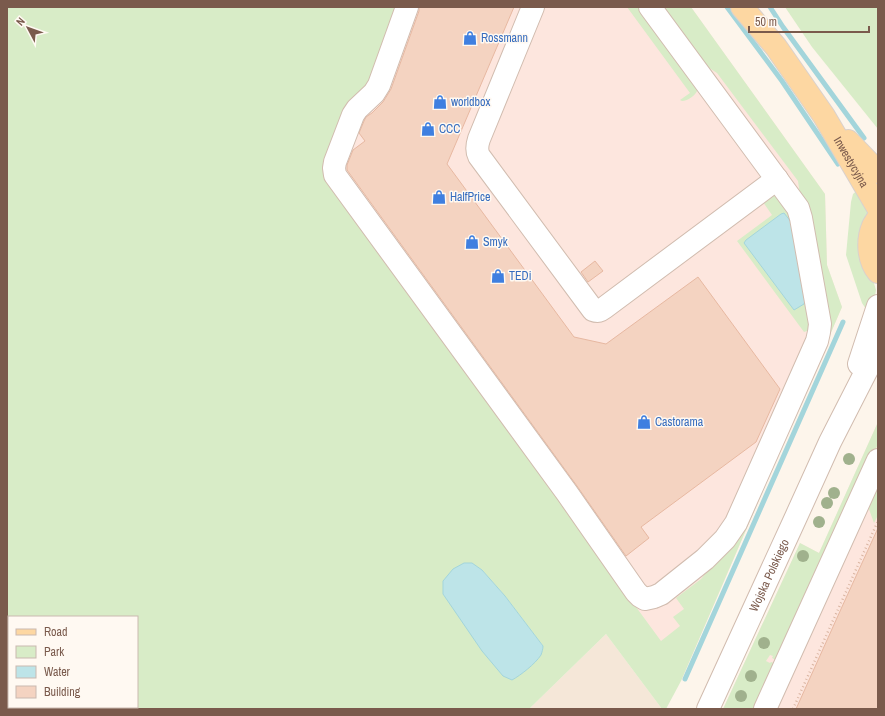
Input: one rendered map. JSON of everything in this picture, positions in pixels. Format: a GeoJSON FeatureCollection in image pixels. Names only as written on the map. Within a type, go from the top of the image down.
{"type":"FeatureCollection","features":[{"type":"Feature","properties":{"kind":"main road","name":"Inwestycyjna"},"geometry":{"type":"LineString","coordinates":[[742,7],[776,47]]}},
{"type":"Feature","properties":{"kind":"main road","name":"Inwestycyjna"},"geometry":{"type":"LineString","coordinates":[[753,7],[776,47],[824,116],[878,208]]}},
{"type":"Feature","properties":{"kind":"main road","name":"Inwestycyjna"},"geometry":{"type":"LineString","coordinates":[[824,116],[878,172]]}},
{"type":"Feature","properties":{"kind":"main road"},"geometry":{"type":"LineString","coordinates":[[878,218],[873,226],[869,241],[870,256],[878,272]]}},
{"type":"Feature","properties":{"kind":"street"},"geometry":{"type":"LineString","coordinates":[[408,7],[379,85],[374,94],[357,109],[350,121],[335,162],[335,174],[558,481],[631,586],[640,596],[645,599],[661,594],[705,559],[725,539],[736,523],[817,341],[820,324],[798,208],[650,7]]}},
{"type":"Feature","properties":{"kind":"street"},"geometry":{"type":"LineString","coordinates":[[533,7],[479,139],[477,152],[593,310],[596,312],[600,311],[777,179]]}},
{"type":"Feature","properties":{"kind":"street","name":"Wojska Polskiego"},"geometry":{"type":"LineString","coordinates":[[830,442],[860,362],[878,306]]}},
{"type":"Feature","properties":{"kind":"street","name":"Wojska Polskiego"},"geometry":{"type":"LineString","coordinates":[[708,709],[830,442],[878,348]]}},
{"type":"Feature","properties":{"kind":"street"},"geometry":{"type":"LineString","coordinates":[[765,709],[878,460]]}},
{"type":"Feature","properties":{"kind":"path"},"geometry":{"type":"LineString","coordinates":[[793,709],[878,521]]}},
{"type":"Feature","properties":{"kind":"shaded area"},"geometry":{"type":"Polygon","coordinates":[[[394,7],[691,7],[825,194],[827,265],[842,307],[681,681],[282,139],[394,7]]]}},
{"type":"Feature","properties":{"kind":"shaded area"},"geometry":{"type":"Polygon","coordinates":[[[878,422],[878,709],[723,709],[800,543],[819,553],[878,422]]]}},
{"type":"Feature","properties":{"kind":"shaded area"},"geometry":{"type":"Polygon","coordinates":[[[606,634],[662,709],[529,709],[606,634]]]}},
{"type":"Feature","properties":{"kind":"green space"},"geometry":{"type":"Polygon","coordinates":[[[7,7],[400,7],[379,67],[326,162],[559,495],[562,506],[661,641],[680,626],[673,617],[684,609],[676,598],[701,579],[736,537],[821,347],[798,181],[717,73],[700,62],[663,7],[691,7],[825,194],[827,265],[842,307],[681,681],[666,709],[662,709],[606,634],[529,709],[7,709],[7,7]],[[482,570],[443,594],[449,602],[543,646],[505,596],[482,570]]]}},
{"type":"Feature","properties":{"kind":"green space"},"geometry":{"type":"Polygon","coordinates":[[[627,7],[639,7],[650,21],[698,89],[692,97],[684,101],[680,100],[690,93],[627,7]]]}},
{"type":"Feature","properties":{"kind":"green space"},"geometry":{"type":"Polygon","coordinates":[[[785,7],[878,7],[878,129],[812,47],[785,7]]]}},
{"type":"Feature","properties":{"kind":"green space"},"geometry":{"type":"Polygon","coordinates":[[[860,188],[870,207],[873,280],[876,290],[874,302],[866,309],[862,303],[846,255],[851,202],[853,194],[860,188]]]}},
{"type":"Feature","properties":{"kind":"green space"},"geometry":{"type":"Polygon","coordinates":[[[774,194],[792,206],[810,330],[804,332],[737,241],[772,215],[763,202],[774,194]]]}},
{"type":"Feature","properties":{"kind":"green space"},"geometry":{"type":"Polygon","coordinates":[[[878,422],[878,444],[778,661],[770,655],[766,661],[777,664],[757,709],[723,709],[800,543],[819,553],[878,422]]]}},
{"type":"Feature","properties":{"kind":"green space"},"geometry":{"type":"Polygon","coordinates":[[[878,473],[878,515],[874,523],[866,501],[878,473]]]}},
{"type":"Feature","properties":{"kind":"water"},"geometry":{"type":"Polygon","coordinates":[[[784,213],[792,223],[805,301],[804,304],[794,310],[744,243],[784,213]]]}},
{"type":"Feature","properties":{"kind":"water"},"geometry":{"type":"Polygon","coordinates":[[[464,563],[472,563],[482,570],[505,596],[543,646],[541,655],[535,662],[512,680],[503,676],[482,651],[443,594],[443,581],[453,569],[464,563]]]}},
{"type":"Feature","properties":{"kind":"building"},"geometry":{"type":"Polygon","coordinates":[[[419,7],[514,7],[447,164],[574,337],[606,344],[698,277],[780,389],[756,442],[641,527],[649,538],[626,556],[577,486],[347,170],[347,165],[353,150],[365,141],[359,133],[366,117],[383,102],[391,89],[419,11],[419,7]]]}},
{"type":"Feature","properties":{"kind":"building"},"geometry":{"type":"Polygon","coordinates":[[[595,261],[603,271],[588,282],[581,272],[595,261]]]}},
{"type":"Feature","properties":{"kind":"building"},"geometry":{"type":"Polygon","coordinates":[[[878,528],[878,709],[796,709],[841,609],[878,528]]]}},
{"type":"Feature","properties":{"kind":"waterway"},"geometry":{"type":"LineString","coordinates":[[727,7],[782,81],[838,164]]}},
{"type":"Feature","properties":{"kind":"waterway"},"geometry":{"type":"LineString","coordinates":[[770,7],[864,138]]}},
{"type":"Feature","properties":{"kind":"waterway"},"geometry":{"type":"LineString","coordinates":[[685,679],[843,322]]}},
{"type":"Feature","properties":{"kind":"place","name":"Rossmann"},"geometry":{"type":"Point","coordinates":[470,38]}},
{"type":"Feature","properties":{"kind":"place","name":"worldbox"},"geometry":{"type":"Point","coordinates":[440,102]}},
{"type":"Feature","properties":{"kind":"place","name":"CCC"},"geometry":{"type":"Point","coordinates":[428,129]}},
{"type":"Feature","properties":{"kind":"place","name":"HalfPrice"},"geometry":{"type":"Point","coordinates":[439,197]}},
{"type":"Feature","properties":{"kind":"place","name":"Smyk"},"geometry":{"type":"Point","coordinates":[472,242]}},
{"type":"Feature","properties":{"kind":"place","name":"TEDi"},"geometry":{"type":"Point","coordinates":[498,276]}},
{"type":"Feature","properties":{"kind":"place","name":"Castorama"},"geometry":{"type":"Point","coordinates":[644,422]}}]}
